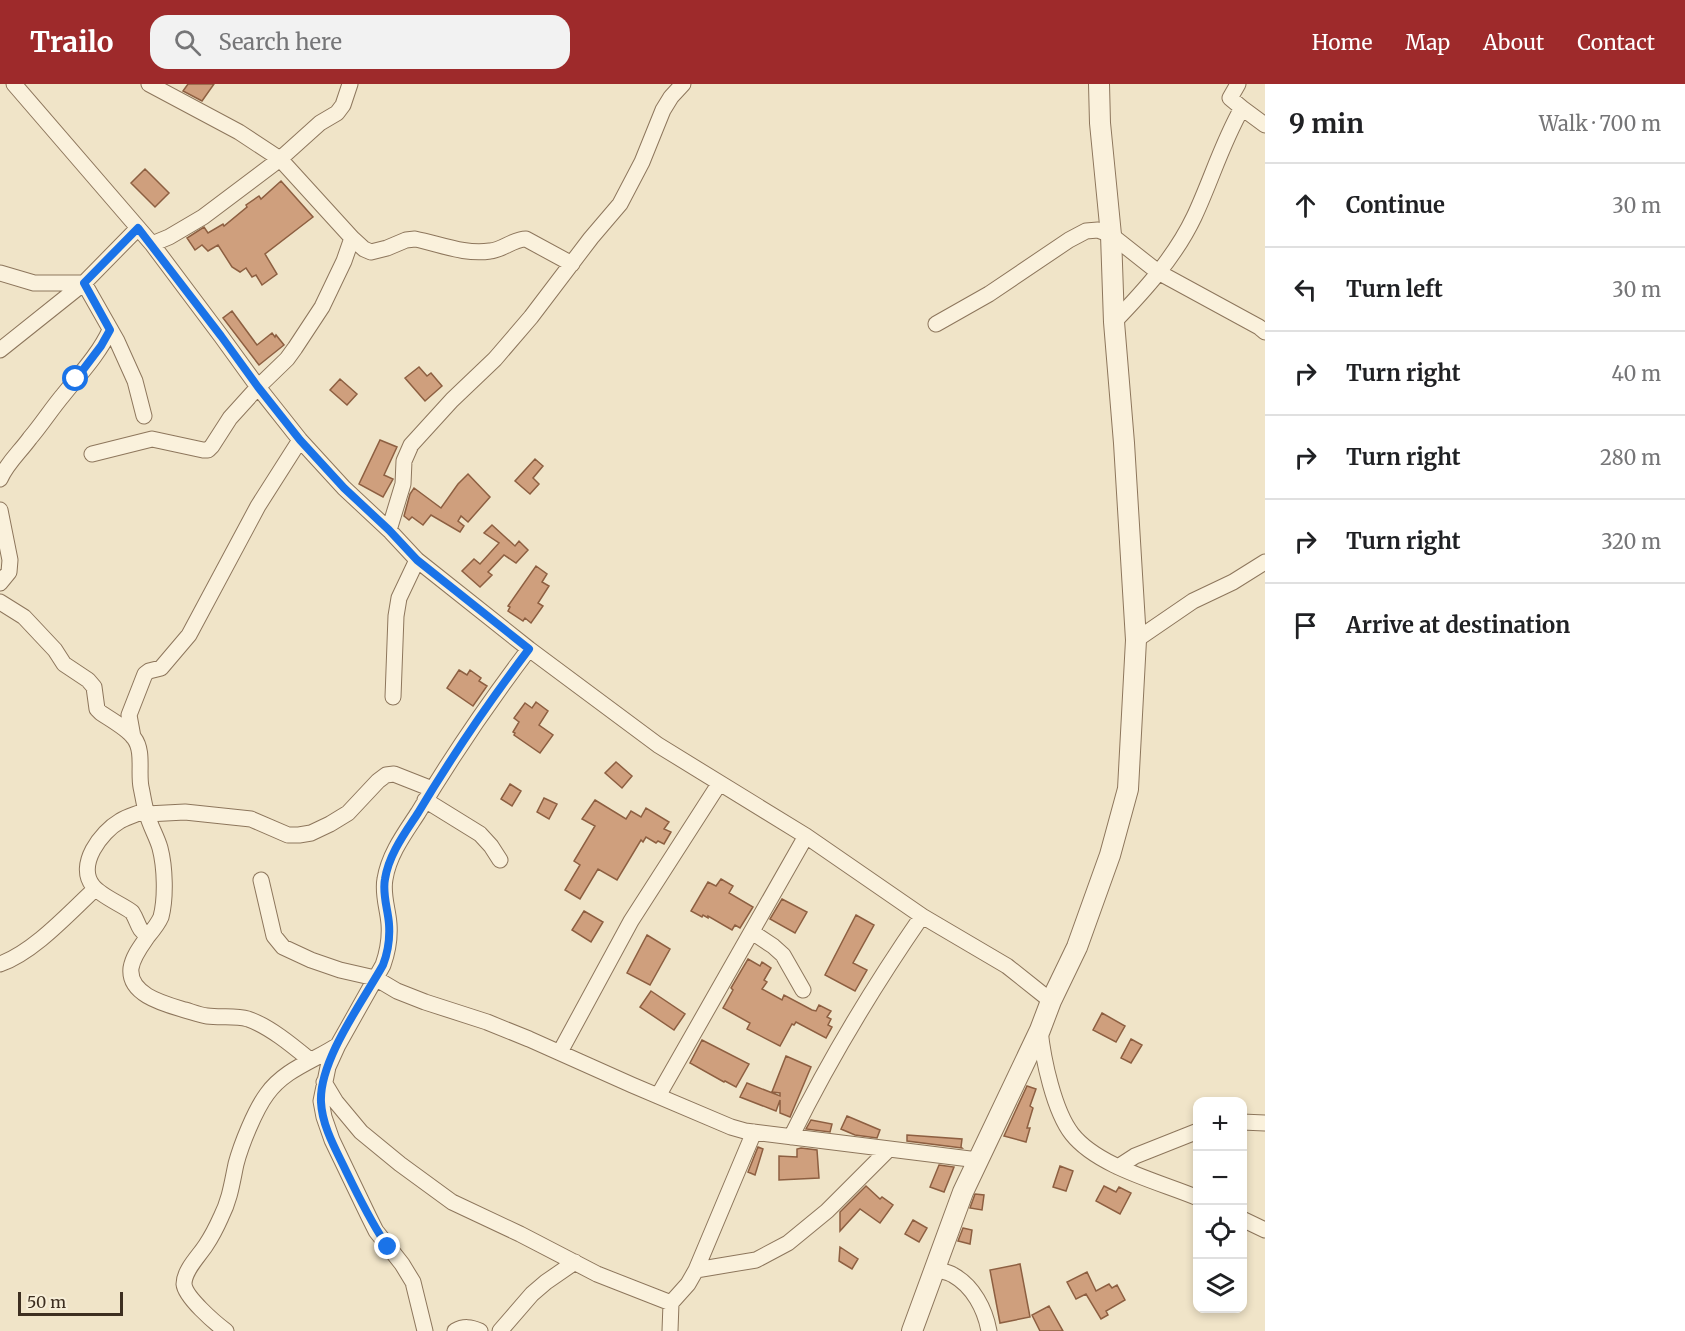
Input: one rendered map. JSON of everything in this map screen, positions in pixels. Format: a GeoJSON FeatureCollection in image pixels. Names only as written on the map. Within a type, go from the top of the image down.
{"type":"FeatureCollection","features":[{"type":"Feature","properties":{"kind":"street"},"geometry":{"type":"LineString","coordinates":[[14,84],[152,244],[300,440],[344,488],[417,560],[529,649],[658,745],[719,784],[771,813],[922,916],[1007,966],[1051,1001]]}},
{"type":"Feature","properties":{"kind":"street"},"geometry":{"type":"LineString","coordinates":[[149,84],[239,132],[280,159],[352,238],[371,252],[415,239],[471,252],[493,251],[526,239],[572,264]]}},
{"type":"Feature","properties":{"kind":"street"},"geometry":{"type":"LineString","coordinates":[[152,244],[169,237],[202,217],[280,159],[320,123],[340,111],[350,84]]}},
{"type":"Feature","properties":{"kind":"street"},"geometry":{"type":"LineString","coordinates":[[389,530],[403,484],[404,461],[411,445],[531,317],[620,204],[642,162],[663,110],[683,84]]}},
{"type":"Feature","properties":{"kind":"street"},"geometry":{"type":"LineString","coordinates":[[912,1331],[952,1218],[1077,946],[1098,892],[1128,789],[1136,640],[1114,322],[1111,236],[1100,123],[1099,84]]}},
{"type":"Feature","properties":{"kind":"street"},"geometry":{"type":"LineString","coordinates":[[1238,84],[1230,98],[1265,125]]}},
{"type":"Feature","properties":{"kind":"street"},"geometry":{"type":"LineString","coordinates":[[1114,322],[1145,289],[1177,246],[1194,217],[1229,130],[1242,108]]}},
{"type":"Feature","properties":{"kind":"street"},"geometry":{"type":"LineString","coordinates":[[0,350],[84,283],[138,228]]}},
{"type":"Feature","properties":{"kind":"street"},"geometry":{"type":"LineString","coordinates":[[936,324],[989,294],[1069,240],[1086,231],[1098,231],[1111,236],[1158,272],[1265,332]]}},
{"type":"Feature","properties":{"kind":"street"},"geometry":{"type":"LineString","coordinates":[[92,454],[152,440],[208,450],[230,418],[287,359],[322,307],[344,261],[352,238]]}},
{"type":"Feature","properties":{"kind":"street"},"geometry":{"type":"LineString","coordinates":[[0,273],[34,284],[84,283]]}},
{"type":"Feature","properties":{"kind":"street"},"geometry":{"type":"LineString","coordinates":[[84,283],[117,341],[135,381],[144,416]]}},
{"type":"Feature","properties":{"kind":"street"},"geometry":{"type":"LineString","coordinates":[[0,479],[9,462],[32,437],[47,414],[101,346],[110,330]]}},
{"type":"Feature","properties":{"kind":"street"},"geometry":{"type":"LineString","coordinates":[[300,440],[258,507],[189,635],[164,666],[149,671],[142,679],[129,715],[139,752],[140,782],[146,812],[160,850],[164,876],[161,917],[138,951],[131,968],[132,981],[146,995],[161,1003],[203,1016],[248,1019],[268,1029],[310,1060]]}},
{"type":"Feature","properties":{"kind":"street"},"geometry":{"type":"LineString","coordinates":[[0,510],[8,546],[10,569],[8,575],[0,583]]}},
{"type":"Feature","properties":{"kind":"street"},"geometry":{"type":"LineString","coordinates":[[393,698],[396,616],[399,598],[417,560]]}},
{"type":"Feature","properties":{"kind":"street"},"geometry":{"type":"LineString","coordinates":[[1136,640],[1193,601],[1233,582],[1265,562]]}},
{"type":"Feature","properties":{"kind":"street"},"geometry":{"type":"LineString","coordinates":[[0,602],[24,617],[39,631],[64,664],[88,680],[94,687],[97,709],[134,737]]}},
{"type":"Feature","properties":{"kind":"street"},"geometry":{"type":"LineString","coordinates":[[425,1331],[412,1282],[402,1264],[376,1231],[332,1140],[321,1101],[328,1067],[387,954],[389,924],[385,879],[391,859],[429,794],[492,698],[529,649]]}},
{"type":"Feature","properties":{"kind":"street"},"geometry":{"type":"LineString","coordinates":[[148,936],[140,931],[132,912],[95,889],[88,875],[89,860],[104,834],[119,821],[146,812],[185,812],[251,819],[288,835],[299,835],[311,833],[348,813],[386,775],[394,774],[429,794],[480,834],[500,860]]}},
{"type":"Feature","properties":{"kind":"street"},"geometry":{"type":"LineString","coordinates":[[560,1052],[631,921],[719,784]]}},
{"type":"Feature","properties":{"kind":"street"},"geometry":{"type":"LineString","coordinates":[[658,1096],[806,837]]}},
{"type":"Feature","properties":{"kind":"street"},"geometry":{"type":"LineString","coordinates":[[261,880],[274,936],[283,947],[322,965],[375,978],[397,991],[487,1022],[731,1127],[791,1137],[978,1160]]}},
{"type":"Feature","properties":{"kind":"street"},"geometry":{"type":"LineString","coordinates":[[0,964],[18,956],[39,940],[95,889]]}},
{"type":"Feature","properties":{"kind":"street"},"geometry":{"type":"LineString","coordinates":[[791,1137],[842,1040],[922,916]]}},
{"type":"Feature","properties":{"kind":"street"},"geometry":{"type":"LineString","coordinates":[[752,932],[783,955],[803,990]]}},
{"type":"Feature","properties":{"kind":"street"},"geometry":{"type":"LineString","coordinates":[[1040,1030],[1048,1075],[1060,1111],[1072,1134],[1096,1155],[1118,1167],[1193,1196]]}},
{"type":"Feature","properties":{"kind":"street"},"geometry":{"type":"LineString","coordinates":[[226,1331],[189,1295],[184,1286],[188,1270],[221,1219],[229,1199],[236,1164],[243,1144],[268,1092],[279,1080],[338,1045]]}},
{"type":"Feature","properties":{"kind":"street"},"geometry":{"type":"LineString","coordinates":[[324,1082],[336,1102],[362,1132],[400,1164],[452,1202],[597,1274],[671,1303]]}},
{"type":"Feature","properties":{"kind":"street"},"geometry":{"type":"LineString","coordinates":[[1247,1122],[1265,1123]]}},
{"type":"Feature","properties":{"kind":"street"},"geometry":{"type":"LineString","coordinates":[[670,1331],[671,1303],[688,1284],[696,1270],[754,1132]]}},
{"type":"Feature","properties":{"kind":"street"},"geometry":{"type":"LineString","coordinates":[[1118,1167],[1136,1156],[1193,1133]]}},
{"type":"Feature","properties":{"kind":"street"},"geometry":{"type":"LineString","coordinates":[[696,1270],[756,1260],[788,1243],[827,1211],[889,1149]]}},
{"type":"Feature","properties":{"kind":"street"},"geometry":{"type":"LineString","coordinates":[[1247,1221],[1265,1230]]}},
{"type":"Feature","properties":{"kind":"street"},"geometry":{"type":"LineString","coordinates":[[500,1331],[532,1294],[575,1262]]}},
{"type":"Feature","properties":{"kind":"street"},"geometry":{"type":"LineString","coordinates":[[934,1269],[952,1274],[971,1290],[983,1309],[988,1331]]}},
{"type":"Feature","properties":{"kind":"street"},"geometry":{"type":"LineString","coordinates":[[455,1331],[471,1327],[480,1331]]}},
{"type":"Feature","properties":{"kind":"building"},"geometry":{"type":"Polygon","coordinates":[[[188,84],[214,84],[202,101],[183,91],[188,84]]]}},
{"type":"Feature","properties":{"kind":"building"},"geometry":{"type":"Polygon","coordinates":[[[145,169],[169,193],[155,207],[131,183],[145,169]]]}},
{"type":"Feature","properties":{"kind":"building"},"geometry":{"type":"Polygon","coordinates":[[[281,181],[313,217],[265,254],[277,274],[262,285],[256,275],[252,277],[246,268],[240,272],[232,267],[218,245],[208,251],[202,245],[195,250],[187,238],[204,227],[208,233],[223,224],[224,226],[247,207],[246,205],[259,196],[261,199],[281,181]]]}},
{"type":"Feature","properties":{"kind":"building"},"geometry":{"type":"Polygon","coordinates":[[[232,311],[257,345],[272,333],[284,345],[259,365],[223,318],[232,311]]]}},
{"type":"Feature","properties":{"kind":"building"},"geometry":{"type":"Polygon","coordinates":[[[419,367],[427,376],[431,373],[442,386],[425,401],[405,378],[419,367]]]}},
{"type":"Feature","properties":{"kind":"building"},"geometry":{"type":"Polygon","coordinates":[[[340,379],[357,394],[347,405],[330,390],[340,379]]]}},
{"type":"Feature","properties":{"kind":"building"},"geometry":{"type":"Polygon","coordinates":[[[380,440],[397,447],[384,475],[393,479],[383,497],[359,484],[380,440]]]}},
{"type":"Feature","properties":{"kind":"building"},"geometry":{"type":"Polygon","coordinates":[[[535,459],[543,466],[533,478],[539,484],[530,494],[515,481],[535,459]]]}},
{"type":"Feature","properties":{"kind":"building"},"geometry":{"type":"Polygon","coordinates":[[[468,474],[490,497],[468,522],[461,516],[458,521],[464,526],[460,532],[431,515],[423,525],[412,517],[409,520],[404,516],[414,488],[441,508],[468,474]]]}},
{"type":"Feature","properties":{"kind":"building"},"geometry":{"type":"Polygon","coordinates":[[[492,525],[515,546],[519,541],[528,550],[516,563],[504,555],[488,572],[492,575],[480,587],[462,571],[474,559],[480,564],[499,543],[484,533],[492,525]]]}},
{"type":"Feature","properties":{"kind":"building"},"geometry":{"type":"Polygon","coordinates":[[[536,566],[547,574],[542,582],[549,586],[538,603],[543,606],[531,623],[525,618],[523,621],[508,611],[510,607],[508,606],[536,566]]]}},
{"type":"Feature","properties":{"kind":"building"},"geometry":{"type":"Polygon","coordinates":[[[459,670],[467,675],[470,670],[481,678],[479,681],[487,686],[473,706],[447,688],[459,670]]]}},
{"type":"Feature","properties":{"kind":"building"},"geometry":{"type":"Polygon","coordinates":[[[536,702],[548,711],[539,725],[553,735],[540,753],[513,732],[519,722],[514,718],[525,703],[532,708],[536,702]]]}},
{"type":"Feature","properties":{"kind":"building"},"geometry":{"type":"Polygon","coordinates":[[[616,762],[632,776],[622,788],[605,773],[616,762]]]}},
{"type":"Feature","properties":{"kind":"building"},"geometry":{"type":"Polygon","coordinates":[[[510,784],[521,791],[512,806],[501,799],[510,784]]]}},
{"type":"Feature","properties":{"kind":"building"},"geometry":{"type":"Polygon","coordinates":[[[544,798],[557,804],[549,819],[537,812],[544,798]]]}},
{"type":"Feature","properties":{"kind":"building"},"geometry":{"type":"Polygon","coordinates":[[[595,800],[626,819],[631,811],[641,817],[646,808],[669,822],[664,829],[671,832],[664,844],[658,841],[656,843],[646,837],[643,842],[641,840],[617,880],[598,869],[580,899],[565,890],[580,865],[574,861],[595,826],[582,819],[595,800]]]}},
{"type":"Feature","properties":{"kind":"building"},"geometry":{"type":"Polygon","coordinates":[[[721,879],[733,886],[729,893],[753,907],[740,928],[735,925],[732,930],[708,916],[708,918],[703,915],[702,917],[691,911],[708,882],[716,886],[721,879]]]}},
{"type":"Feature","properties":{"kind":"building"},"geometry":{"type":"Polygon","coordinates":[[[782,899],[807,912],[795,933],[770,919],[782,899]]]}},
{"type":"Feature","properties":{"kind":"building"},"geometry":{"type":"Polygon","coordinates":[[[584,911],[603,922],[591,942],[572,930],[584,911]]]}},
{"type":"Feature","properties":{"kind":"building"},"geometry":{"type":"Polygon","coordinates":[[[856,915],[874,925],[853,963],[867,970],[855,991],[825,975],[856,915]]]}},
{"type":"Feature","properties":{"kind":"building"},"geometry":{"type":"Polygon","coordinates":[[[647,935],[670,949],[650,985],[627,973],[647,935]]]}},
{"type":"Feature","properties":{"kind":"building"},"geometry":{"type":"Polygon","coordinates":[[[748,959],[760,966],[762,962],[771,968],[764,980],[767,982],[762,989],[782,1000],[784,995],[812,1010],[816,1011],[819,1005],[831,1011],[827,1017],[831,1019],[828,1025],[832,1027],[826,1038],[796,1022],[792,1024],[780,1046],[747,1029],[750,1023],[723,1008],[733,990],[731,988],[748,959]]]}},
{"type":"Feature","properties":{"kind":"building"},"geometry":{"type":"Polygon","coordinates":[[[651,991],[685,1014],[674,1030],[640,1007],[651,991]]]}},
{"type":"Feature","properties":{"kind":"building"},"geometry":{"type":"Polygon","coordinates":[[[1102,1013],[1125,1026],[1116,1042],[1093,1030],[1102,1013]]]}},
{"type":"Feature","properties":{"kind":"building"},"geometry":{"type":"Polygon","coordinates":[[[1131,1039],[1142,1045],[1131,1063],[1121,1058],[1131,1039]]]}},
{"type":"Feature","properties":{"kind":"building"},"geometry":{"type":"Polygon","coordinates":[[[702,1040],[749,1064],[736,1087],[690,1063],[702,1040]]]}},
{"type":"Feature","properties":{"kind":"building"},"geometry":{"type":"Polygon","coordinates":[[[786,1056],[811,1067],[790,1117],[780,1113],[780,1100],[776,1111],[740,1097],[747,1083],[780,1096],[780,1093],[772,1092],[786,1056]]]}},
{"type":"Feature","properties":{"kind":"building"},"geometry":{"type":"Polygon","coordinates":[[[1027,1086],[1036,1089],[1030,1106],[1033,1108],[1027,1128],[1030,1128],[1026,1142],[1004,1136],[1027,1086]]]}},
{"type":"Feature","properties":{"kind":"building"},"geometry":{"type":"Polygon","coordinates":[[[847,1116],[880,1130],[877,1138],[855,1135],[841,1129],[847,1116]]]}},
{"type":"Feature","properties":{"kind":"building"},"geometry":{"type":"Polygon","coordinates":[[[811,1120],[832,1124],[830,1132],[806,1129],[811,1120]]]}},
{"type":"Feature","properties":{"kind":"building"},"geometry":{"type":"Polygon","coordinates":[[[907,1135],[962,1139],[962,1148],[907,1141],[907,1135]]]}},
{"type":"Feature","properties":{"kind":"building"},"geometry":{"type":"Polygon","coordinates":[[[758,1147],[763,1149],[755,1175],[748,1172],[758,1147]]]}},
{"type":"Feature","properties":{"kind":"building"},"geometry":{"type":"Polygon","coordinates":[[[797,1149],[817,1150],[819,1178],[779,1180],[779,1156],[797,1157],[797,1149]]]}},
{"type":"Feature","properties":{"kind":"building"},"geometry":{"type":"Polygon","coordinates":[[[939,1165],[954,1167],[944,1192],[930,1187],[939,1165]]]}},
{"type":"Feature","properties":{"kind":"building"},"geometry":{"type":"Polygon","coordinates":[[[1060,1166],[1073,1171],[1066,1191],[1053,1187],[1060,1166]]]}},
{"type":"Feature","properties":{"kind":"building"},"geometry":{"type":"Polygon","coordinates":[[[866,1186],[880,1199],[882,1197],[893,1205],[880,1223],[860,1209],[840,1231],[840,1212],[866,1186]]]}},
{"type":"Feature","properties":{"kind":"building"},"geometry":{"type":"Polygon","coordinates":[[[1104,1186],[1116,1192],[1119,1187],[1131,1193],[1120,1214],[1096,1201],[1104,1186]]]}},
{"type":"Feature","properties":{"kind":"building"},"geometry":{"type":"Polygon","coordinates":[[[975,1194],[984,1195],[982,1210],[970,1208],[975,1194]]]}},
{"type":"Feature","properties":{"kind":"building"},"geometry":{"type":"Polygon","coordinates":[[[913,1220],[927,1228],[919,1242],[905,1234],[913,1220]]]}},
{"type":"Feature","properties":{"kind":"building"},"geometry":{"type":"Polygon","coordinates":[[[963,1228],[972,1230],[970,1244],[958,1241],[963,1228]]]}},
{"type":"Feature","properties":{"kind":"building"},"geometry":{"type":"Polygon","coordinates":[[[840,1247],[858,1259],[852,1269],[839,1261],[840,1247]]]}},
{"type":"Feature","properties":{"kind":"building"},"geometry":{"type":"Polygon","coordinates":[[[1020,1264],[1030,1317],[1000,1323],[990,1270],[1020,1264]]]}},
{"type":"Feature","properties":{"kind":"building"},"geometry":{"type":"Polygon","coordinates":[[[1087,1272],[1096,1291],[1109,1284],[1112,1288],[1117,1285],[1125,1300],[1106,1311],[1108,1315],[1101,1319],[1086,1294],[1076,1299],[1067,1282],[1087,1272]]]}},
{"type":"Feature","properties":{"kind":"building"},"geometry":{"type":"Polygon","coordinates":[[[1049,1306],[1063,1331],[1040,1331],[1032,1315],[1049,1306]]]}},
{"type":"Feature","properties":{"kind":"route"},"geometry":{"type":"LineString","coordinates":[[76,379],[110,330],[84,283],[138,228],[258,387],[300,440],[344,488],[417,560],[529,649],[465,738],[399,842],[385,879],[389,924],[387,954],[338,1045],[324,1082],[321,1101],[332,1140],[376,1231],[388,1247]]}}]}
